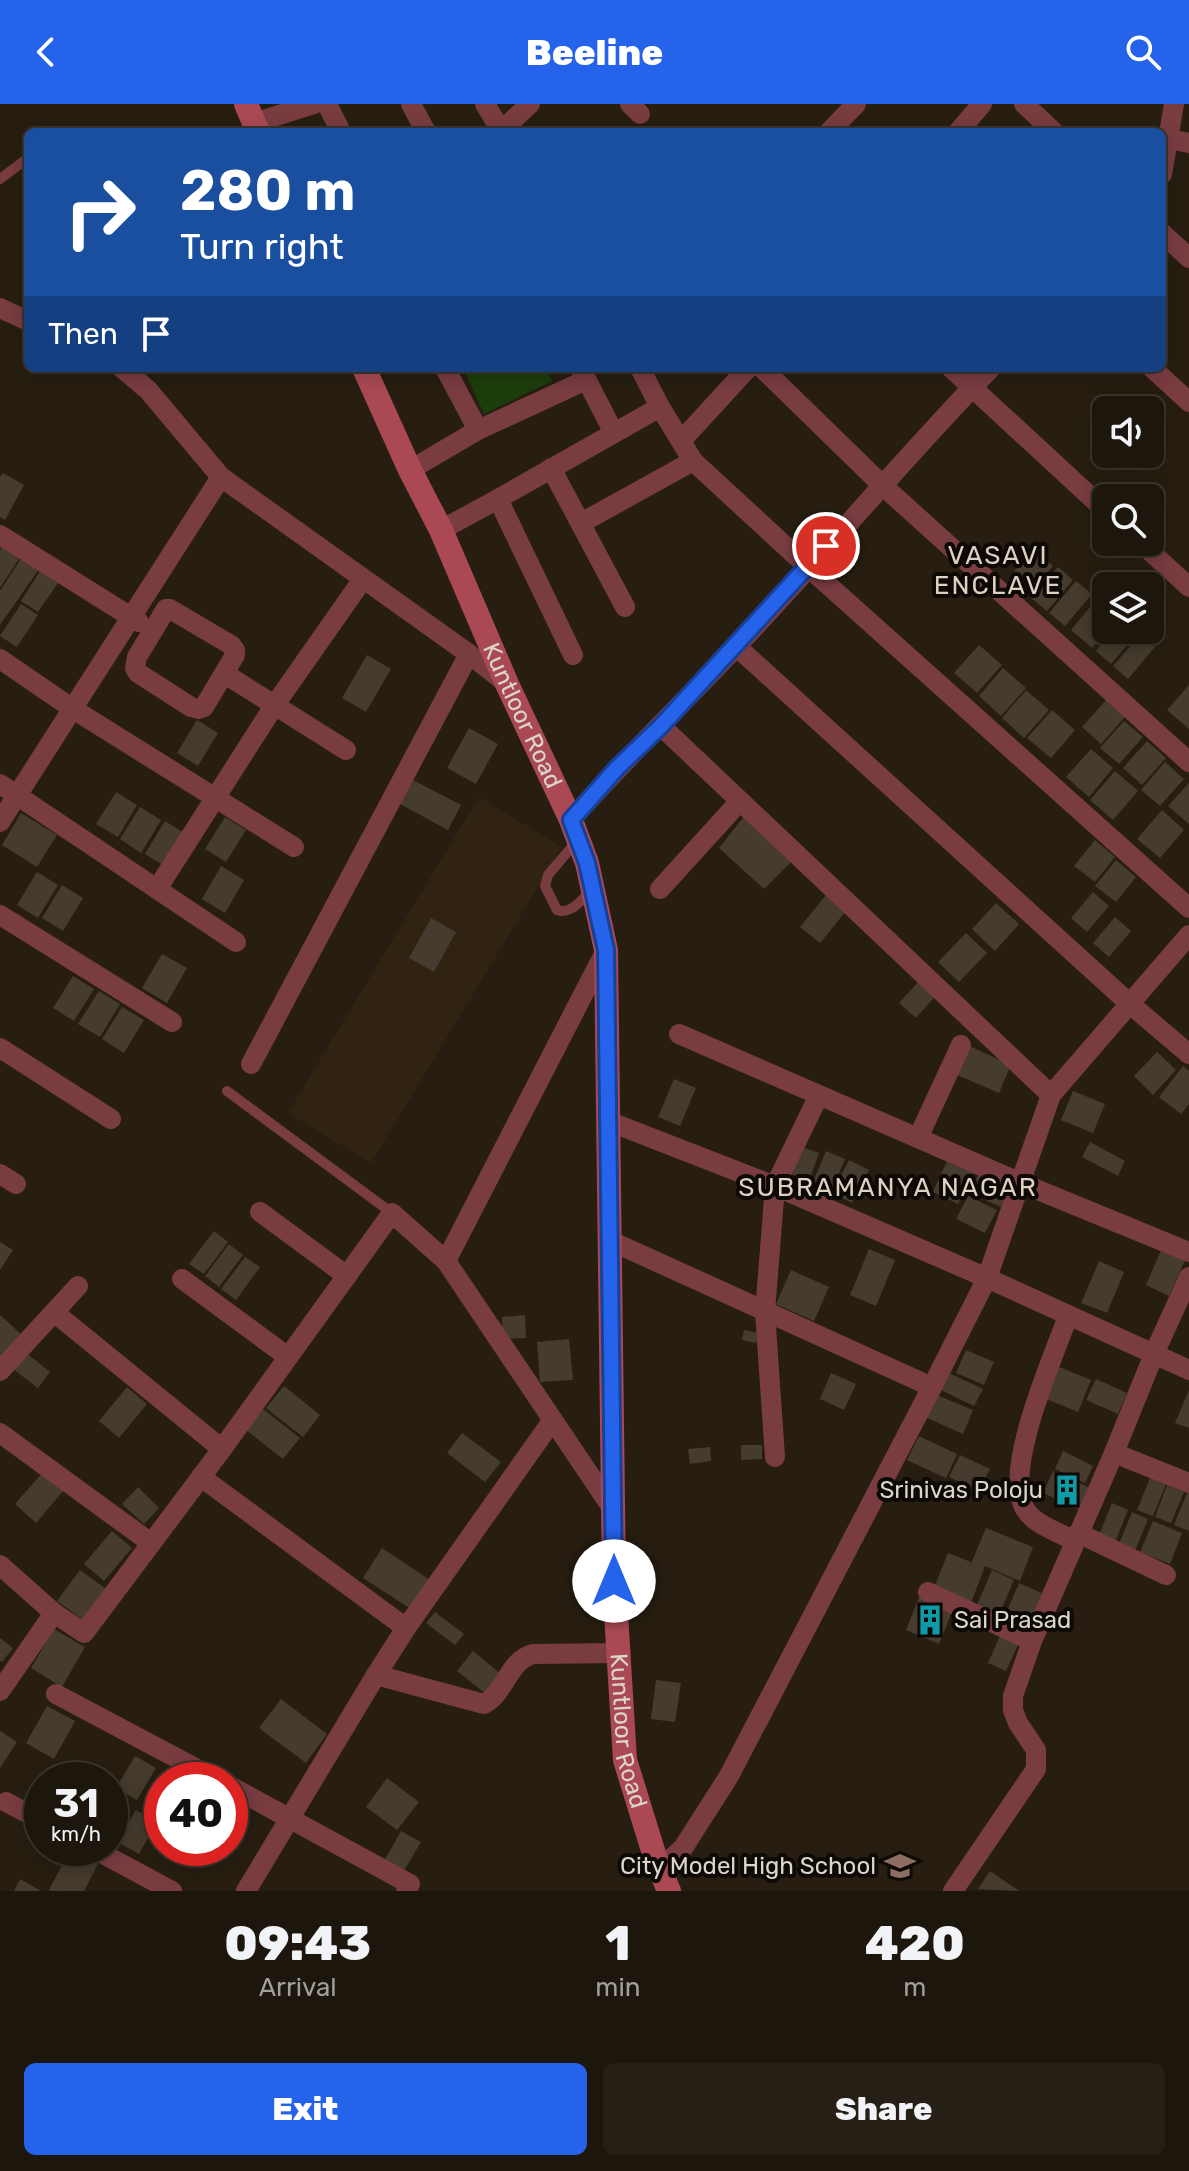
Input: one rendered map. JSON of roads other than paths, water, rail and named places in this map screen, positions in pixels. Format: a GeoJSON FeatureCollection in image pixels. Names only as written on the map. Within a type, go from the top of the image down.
{"type":"FeatureCollection","features":[{"type":"Feature","properties":{"kind":"street"},"geometry":{"type":"LineString","coordinates":[[253,120],[314,104]]}},
{"type":"Feature","properties":{"kind":"street"},"geometry":{"type":"LineString","coordinates":[[327,104],[339,128]]}},
{"type":"Feature","properties":{"kind":"street"},"geometry":{"type":"LineString","coordinates":[[411,104],[424,128]]}},
{"type":"Feature","properties":{"kind":"street"},"geometry":{"type":"LineString","coordinates":[[485,104],[500,128]]}},
{"type":"Feature","properties":{"kind":"street"},"geometry":{"type":"LineString","coordinates":[[506,128],[530,104]]}},
{"type":"Feature","properties":{"kind":"street"},"geometry":{"type":"LineString","coordinates":[[833,128],[856,104]]}},
{"type":"Feature","properties":{"kind":"street"},"geometry":{"type":"LineString","coordinates":[[961,128],[982,104]]}},
{"type":"Feature","properties":{"kind":"street"},"geometry":{"type":"LineString","coordinates":[[1024,104],[1050,128]]}},
{"type":"Feature","properties":{"kind":"street"},"geometry":{"type":"LineString","coordinates":[[1166,166],[1179,141],[1174,104]]}},
{"type":"Feature","properties":{"kind":"street"},"geometry":{"type":"LineString","coordinates":[[1166,237],[1189,258]]}},
{"type":"Feature","properties":{"kind":"street"},"geometry":{"type":"LineString","coordinates":[[0,308],[24,319]]}},
{"type":"Feature","properties":{"kind":"street"},"geometry":{"type":"LineString","coordinates":[[127,372],[148,390],[221,477],[507,684]]}},
{"type":"Feature","properties":{"kind":"street","name":"Kuntloor Road"},"geometry":{"type":"LineString","coordinates":[[366,372],[441,530],[507,684],[575,830],[587,863],[606,950],[614,1581],[618,1653],[625,1760],[665,1880]]}},
{"type":"Feature","properties":{"kind":"street"},"geometry":{"type":"LineString","coordinates":[[447,372],[478,430]]}},
{"type":"Feature","properties":{"kind":"street"},"geometry":{"type":"LineString","coordinates":[[642,372],[693,461],[1189,908]]}},
{"type":"Feature","properties":{"kind":"street"},"geometry":{"type":"LineString","coordinates":[[681,441],[744,372]]}},
{"type":"Feature","properties":{"kind":"street"},"geometry":{"type":"LineString","coordinates":[[766,372],[882,485],[1189,762]]}},
{"type":"Feature","properties":{"kind":"street"},"geometry":{"type":"LineString","coordinates":[[955,372],[1092,498]]}},
{"type":"Feature","properties":{"kind":"street"},"geometry":{"type":"LineString","coordinates":[[575,830],[617,768],[736,646],[987,372]]}},
{"type":"Feature","properties":{"kind":"street"},"geometry":{"type":"LineString","coordinates":[[1156,372],[1189,402]]}},
{"type":"Feature","properties":{"kind":"street"},"geometry":{"type":"LineString","coordinates":[[410,470],[583,374],[614,433]]}},
{"type":"Feature","properties":{"kind":"street"},"geometry":{"type":"LineString","coordinates":[[441,530],[660,407]]}},
{"type":"Feature","properties":{"kind":"street"},"geometry":{"type":"LineString","coordinates":[[581,523],[693,461]]}},
{"type":"Feature","properties":{"kind":"street"},"geometry":{"type":"LineString","coordinates":[[551,468],[625,607]]}},
{"type":"Feature","properties":{"kind":"street"},"geometry":{"type":"LineString","coordinates":[[0,822],[8,790],[73,709],[221,477]]}},
{"type":"Feature","properties":{"kind":"street"},"geometry":{"type":"LineString","coordinates":[[498,499],[573,655]]}},
{"type":"Feature","properties":{"kind":"street"},"geometry":{"type":"LineString","coordinates":[[0,535],[152,630]]}},
{"type":"Feature","properties":{"kind":"street"},"geometry":{"type":"LineString","coordinates":[[1155,556],[1189,587]]}},
{"type":"Feature","properties":{"kind":"street"},"geometry":{"type":"LineString","coordinates":[[157,889],[274,706],[363,579]]}},
{"type":"Feature","properties":{"kind":"street"},"geometry":{"type":"LineString","coordinates":[[170,609],[235,650],[204,707],[191,707],[138,673],[135,668],[137,657],[152,630],[162,613],[170,609]]}},
{"type":"Feature","properties":{"kind":"street"},"geometry":{"type":"LineString","coordinates":[[736,646],[1189,1054]]}},
{"type":"Feature","properties":{"kind":"street"},"geometry":{"type":"LineString","coordinates":[[251,1064],[469,654]]}},
{"type":"Feature","properties":{"kind":"street"},"geometry":{"type":"LineString","coordinates":[[0,659],[73,709],[294,847]]}},
{"type":"Feature","properties":{"kind":"street"},"geometry":{"type":"LineString","coordinates":[[233,679],[346,750]]}},
{"type":"Feature","properties":{"kind":"street"},"geometry":{"type":"LineString","coordinates":[[661,726],[1051,1095]]}},
{"type":"Feature","properties":{"kind":"street"},"geometry":{"type":"LineString","coordinates":[[8,790],[236,942]]}},
{"type":"Feature","properties":{"kind":"street"},"geometry":{"type":"LineString","coordinates":[[660,889],[740,801]]}},
{"type":"Feature","properties":{"kind":"street"},"geometry":{"type":"LineString","coordinates":[[0,915],[172,1022]]}},
{"type":"Feature","properties":{"kind":"street"},"geometry":{"type":"LineString","coordinates":[[665,1880],[729,1776],[987,1278],[1051,1095],[1189,935]]}},
{"type":"Feature","properties":{"kind":"street"},"geometry":{"type":"LineString","coordinates":[[446,1261],[606,950]]}},
{"type":"Feature","properties":{"kind":"street"},"geometry":{"type":"LineString","coordinates":[[679,1034],[1021,1183],[1189,1252]]}},
{"type":"Feature","properties":{"kind":"street"},"geometry":{"type":"LineString","coordinates":[[918,1138],[961,1045]]}},
{"type":"Feature","properties":{"kind":"street"},"geometry":{"type":"LineString","coordinates":[[0,1048],[111,1119]]}},
{"type":"Feature","properties":{"kind":"street"},"geometry":{"type":"LineString","coordinates":[[775,1457],[765,1312],[775,1186],[819,1095]]}},
{"type":"Feature","properties":{"kind":"street"},"geometry":{"type":"LineString","coordinates":[[608,1121],[775,1186],[1189,1370]]}},
{"type":"Feature","properties":{"kind":"street"},"geometry":{"type":"LineString","coordinates":[[260,1212],[347,1276]]}},
{"type":"Feature","properties":{"kind":"street"},"geometry":{"type":"LineString","coordinates":[[0,1565],[54,1613],[84,1633],[222,1449],[392,1213],[446,1261],[614,1511]]}},
{"type":"Feature","properties":{"kind":"street"},"geometry":{"type":"LineString","coordinates":[[611,1241],[932,1387]]}},
{"type":"Feature","properties":{"kind":"street"},"geometry":{"type":"LineString","coordinates":[[953,1891],[1036,1769],[1036,1750],[1018,1723],[1013,1710],[1013,1696],[1032,1641],[1189,1277]]}},
{"type":"Feature","properties":{"kind":"street"},"geometry":{"type":"LineString","coordinates":[[182,1279],[288,1357]]}},
{"type":"Feature","properties":{"kind":"street"},"geometry":{"type":"LineString","coordinates":[[0,1371],[78,1286]]}},
{"type":"Feature","properties":{"kind":"street"},"geometry":{"type":"LineString","coordinates":[[55,1313],[222,1449]]}},
{"type":"Feature","properties":{"kind":"street"},"geometry":{"type":"LineString","coordinates":[[1068,1316],[1028,1427],[1020,1469],[1020,1492],[1024,1507],[1035,1520],[1166,1575]]}},
{"type":"Feature","properties":{"kind":"street"},"geometry":{"type":"LineString","coordinates":[[246,1891],[406,1628],[552,1421]]}},
{"type":"Feature","properties":{"kind":"street"},"geometry":{"type":"LineString","coordinates":[[0,1433],[151,1543]]}},
{"type":"Feature","properties":{"kind":"street"},"geometry":{"type":"LineString","coordinates":[[1114,1453],[1189,1483]]}},
{"type":"Feature","properties":{"kind":"street"},"geometry":{"type":"LineString","coordinates":[[201,1477],[406,1628]]}},
{"type":"Feature","properties":{"kind":"street"},"geometry":{"type":"LineString","coordinates":[[928,1592],[1032,1641]]}},
{"type":"Feature","properties":{"kind":"street"},"geometry":{"type":"LineString","coordinates":[[0,1691],[54,1613]]}},
{"type":"Feature","properties":{"kind":"street"},"geometry":{"type":"LineString","coordinates":[[376,1675],[484,1704],[497,1695],[515,1665],[524,1657],[533,1654],[618,1653]]}},
{"type":"Feature","properties":{"kind":"street"},"geometry":{"type":"LineString","coordinates":[[56,1694],[184,1762]]}},
{"type":"Feature","properties":{"kind":"street"},"geometry":{"type":"LineString","coordinates":[[248,1796],[410,1884],[406,1891]]}},
{"type":"Feature","properties":{"kind":"street"},"geometry":{"type":"LineString","coordinates":[[6,1802],[24,1812]]}},
{"type":"Feature","properties":{"kind":"street"},"geometry":{"type":"LineString","coordinates":[[125,1866],[172,1891]]}},
{"type":"Feature","properties":{"kind":"lane"},"geometry":{"type":"LineString","coordinates":[[0,179],[24,161]]}},
{"type":"Feature","properties":{"kind":"lane"},"geometry":{"type":"LineString","coordinates":[[575,830],[548,875],[545,886],[557,910],[562,912],[569,911],[593,890]]}},
{"type":"Feature","properties":{"kind":"lane"},"geometry":{"type":"LineString","coordinates":[[227,1091],[392,1213]]}},
{"type":"Feature","properties":{"kind":"place","name":"Srinivas Poloju"},"geometry":{"type":"Point","coordinates":[1067,1490]}},
{"type":"Feature","properties":{"kind":"place","name":"Sai Prasad"},"geometry":{"type":"Point","coordinates":[930,1620]}},
{"type":"Feature","properties":{"kind":"place","name":"City Model High School"},"geometry":{"type":"Point","coordinates":[900,1866]}},
{"type":"Feature","properties":{"kind":"district","name":"VASAVI ENCLAVE"},"geometry":{"type":"Point","coordinates":[998,570]}},
{"type":"Feature","properties":{"kind":"district","name":"SUBRAMANYA NAGAR"},"geometry":{"type":"Point","coordinates":[888,1187]}}]}
